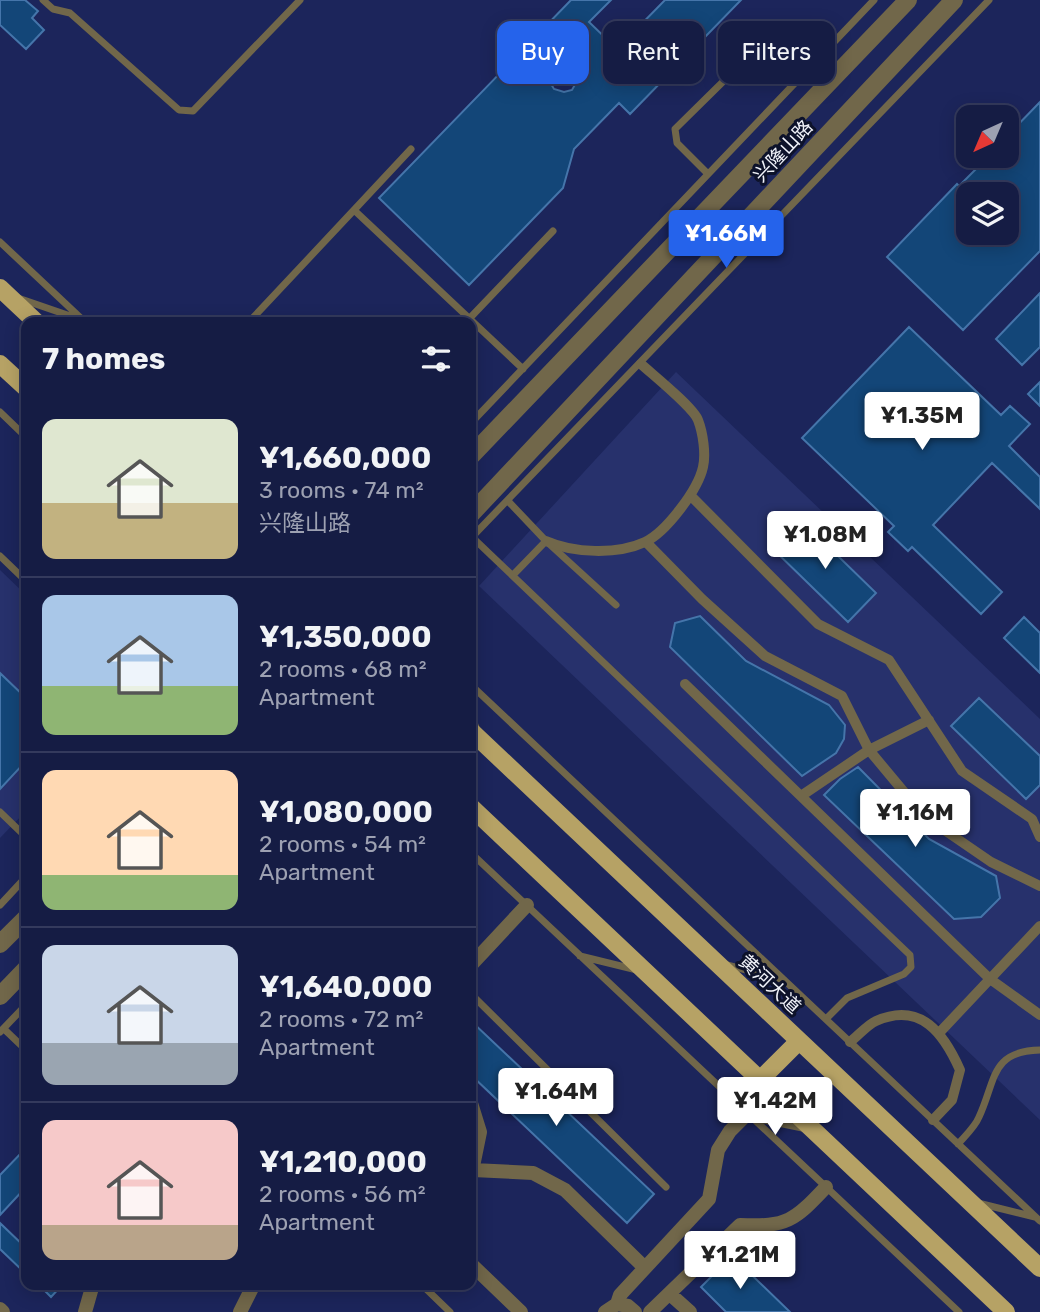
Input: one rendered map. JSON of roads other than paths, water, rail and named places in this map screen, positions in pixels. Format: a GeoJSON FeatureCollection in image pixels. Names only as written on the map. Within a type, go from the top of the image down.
{"type":"FeatureCollection","features":[{"type":"Feature","properties":{"kind":"main road"},"geometry":{"type":"LineString","coordinates":[[4,291],[31,317]]}},
{"type":"Feature","properties":{"kind":"main road"},"geometry":{"type":"LineString","coordinates":[[0,364],[21,383]]}},
{"type":"Feature","properties":{"kind":"main road","name":"黄河大道"},"geometry":{"type":"LineString","coordinates":[[476,735],[1040,1268]]}},
{"type":"Feature","properties":{"kind":"main road"},"geometry":{"type":"LineString","coordinates":[[476,812],[1006,1312]]}},
{"type":"Feature","properties":{"kind":"main road"},"geometry":{"type":"LineString","coordinates":[[760,1080],[799,1041]]}},
{"type":"Feature","properties":{"kind":"street","name":"兴隆山路"},"geometry":{"type":"LineString","coordinates":[[476,451],[908,0]]}},
{"type":"Feature","properties":{"kind":"street","name":"兴隆山路"},"geometry":{"type":"LineString","coordinates":[[476,509],[954,0]]}},
{"type":"Feature","properties":{"kind":"street"},"geometry":{"type":"LineString","coordinates":[[546,541],[562,548],[603,552],[646,542],[668,523],[691,496],[704,466],[703,440],[697,417],[641,364]]}},
{"type":"Feature","properties":{"kind":"street"},"geometry":{"type":"LineString","coordinates":[[691,496],[818,624],[889,660],[962,772],[1032,819],[1040,837]]}},
{"type":"Feature","properties":{"kind":"street"},"geometry":{"type":"LineString","coordinates":[[646,542],[702,599],[765,656],[842,696],[869,750],[923,816],[991,862],[1040,886]]}},
{"type":"Feature","properties":{"kind":"street"},"geometry":{"type":"LineString","coordinates":[[685,684],[990,979],[1040,1015]]}},
{"type":"Feature","properties":{"kind":"street"},"geometry":{"type":"LineString","coordinates":[[801,796],[869,750],[929,720]]}},
{"type":"Feature","properties":{"kind":"street"},"geometry":{"type":"LineString","coordinates":[[476,960],[527,905]]}},
{"type":"Feature","properties":{"kind":"street"},"geometry":{"type":"LineString","coordinates":[[0,944],[21,923]]}},
{"type":"Feature","properties":{"kind":"street"},"geometry":{"type":"LineString","coordinates":[[940,1032],[1040,926]]}},
{"type":"Feature","properties":{"kind":"street"},"geometry":{"type":"LineString","coordinates":[[0,996],[21,974]]}},
{"type":"Feature","properties":{"kind":"street"},"geometry":{"type":"LineString","coordinates":[[850,1042],[875,1021],[902,1015],[921,1018],[940,1032],[960,1070],[952,1100],[933,1120]]}},
{"type":"Feature","properties":{"kind":"street"},"geometry":{"type":"LineString","coordinates":[[611,1308],[709,1199],[718,1150],[730,1130],[747,1113],[809,1126]]}},
{"type":"Feature","properties":{"kind":"street"},"geometry":{"type":"LineString","coordinates":[[476,1119],[480,1132],[476,1152]]}},
{"type":"Feature","properties":{"kind":"street"},"geometry":{"type":"LineString","coordinates":[[476,1173],[533,1173],[565,1189],[645,1268]]}},
{"type":"Feature","properties":{"kind":"street"},"geometry":{"type":"LineString","coordinates":[[650,1312],[740,1225],[760,1226],[789,1221],[806,1209],[826,1187]]}},
{"type":"Feature","properties":{"kind":"street"},"geometry":{"type":"LineString","coordinates":[[476,1269],[521,1312]]}},
{"type":"Feature","properties":{"kind":"street"},"geometry":{"type":"LineString","coordinates":[[85,1312],[91,1290]]}},
{"type":"Feature","properties":{"kind":"street"},"geometry":{"type":"LineString","coordinates":[[240,1312],[251,1290]]}},
{"type":"Feature","properties":{"kind":"street"},"geometry":{"type":"LineString","coordinates":[[670,1294],[690,1312]]}},
{"type":"Feature","properties":{"kind":"street"},"geometry":{"type":"LineString","coordinates":[[611,1308],[628,1306],[635,1312]]}},
{"type":"Feature","properties":{"kind":"lane"},"geometry":{"type":"LineString","coordinates":[[43,0],[53,9],[70,13],[179,110],[193,111],[300,0]]}},
{"type":"Feature","properties":{"kind":"lane"},"geometry":{"type":"LineString","coordinates":[[476,418],[874,0]]}},
{"type":"Feature","properties":{"kind":"lane"},"geometry":{"type":"LineString","coordinates":[[476,532],[989,0]]}},
{"type":"Feature","properties":{"kind":"lane"},"geometry":{"type":"LineString","coordinates":[[708,174],[677,143],[675,129],[721,84]]}},
{"type":"Feature","properties":{"kind":"lane"},"geometry":{"type":"LineString","coordinates":[[254,317],[411,149]]}},
{"type":"Feature","properties":{"kind":"lane"},"geometry":{"type":"LineString","coordinates":[[354,210],[468,317]]}},
{"type":"Feature","properties":{"kind":"lane"},"geometry":{"type":"LineString","coordinates":[[472,317],[553,231]]}},
{"type":"Feature","properties":{"kind":"lane"},"geometry":{"type":"LineString","coordinates":[[0,242],[80,317]]}},
{"type":"Feature","properties":{"kind":"lane"},"geometry":{"type":"LineString","coordinates":[[4,291],[73,317]]}},
{"type":"Feature","properties":{"kind":"lane"},"geometry":{"type":"LineString","coordinates":[[476,325],[523,369]]}},
{"type":"Feature","properties":{"kind":"lane"},"geometry":{"type":"LineString","coordinates":[[0,412],[21,432]]}},
{"type":"Feature","properties":{"kind":"lane"},"geometry":{"type":"LineString","coordinates":[[508,501],[546,541],[617,605]]}},
{"type":"Feature","properties":{"kind":"lane"},"geometry":{"type":"LineString","coordinates":[[476,541],[514,574],[910,955],[911,967],[904,974],[847,998],[826,1019]]}},
{"type":"Feature","properties":{"kind":"lane"},"geometry":{"type":"LineString","coordinates":[[514,574],[546,541]]}},
{"type":"Feature","properties":{"kind":"lane"},"geometry":{"type":"LineString","coordinates":[[0,556],[21,576]]}},
{"type":"Feature","properties":{"kind":"lane"},"geometry":{"type":"LineString","coordinates":[[476,690],[1038,1219]]}},
{"type":"Feature","properties":{"kind":"lane"},"geometry":{"type":"LineString","coordinates":[[0,812],[21,833]]}},
{"type":"Feature","properties":{"kind":"lane"},"geometry":{"type":"LineString","coordinates":[[476,858],[959,1312]]}},
{"type":"Feature","properties":{"kind":"lane"},"geometry":{"type":"LineString","coordinates":[[0,905],[21,882]]}},
{"type":"Feature","properties":{"kind":"lane"},"geometry":{"type":"LineString","coordinates":[[580,956],[646,972]]}},
{"type":"Feature","properties":{"kind":"lane"},"geometry":{"type":"LineString","coordinates":[[716,962],[784,980]]}},
{"type":"Feature","properties":{"kind":"lane"},"geometry":{"type":"LineString","coordinates":[[476,999],[666,1187]]}},
{"type":"Feature","properties":{"kind":"lane"},"geometry":{"type":"LineString","coordinates":[[21,1010],[2,1030],[21,1046]]}},
{"type":"Feature","properties":{"kind":"lane"},"geometry":{"type":"LineString","coordinates":[[958,1144],[978,1120],[1000,1065],[1008,1055],[1040,1050]]}},
{"type":"Feature","properties":{"kind":"lane"},"geometry":{"type":"LineString","coordinates":[[968,1200],[1038,1219]]}},
{"type":"Feature","properties":{"kind":"lane"},"geometry":{"type":"LineString","coordinates":[[427,1290],[450,1312]]}}]}
